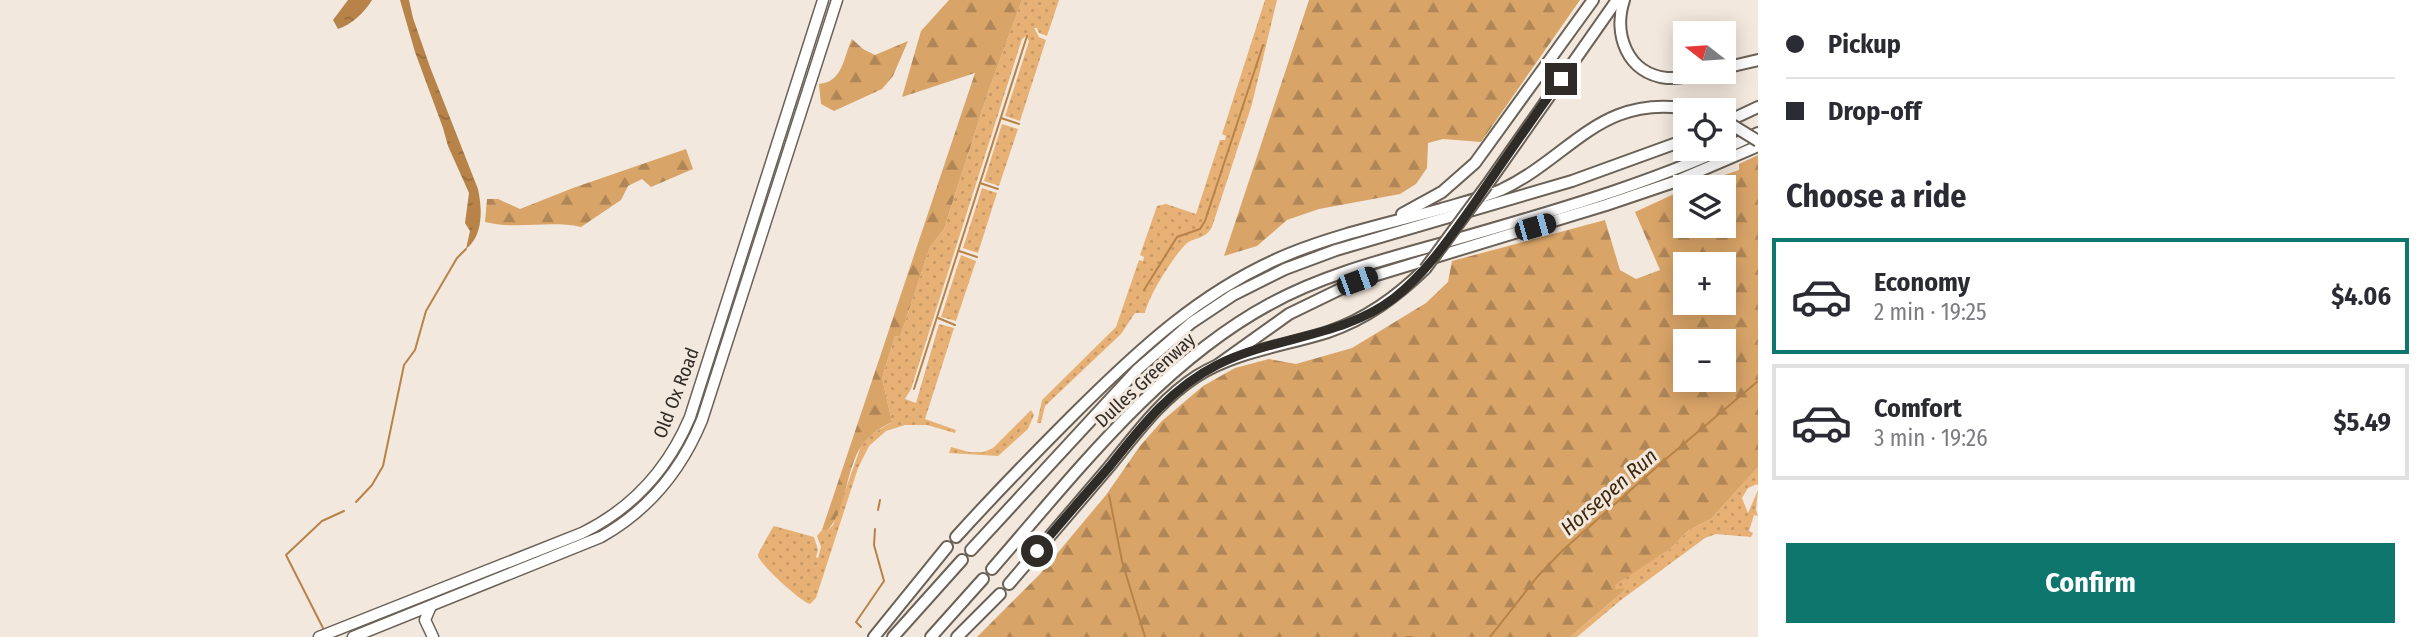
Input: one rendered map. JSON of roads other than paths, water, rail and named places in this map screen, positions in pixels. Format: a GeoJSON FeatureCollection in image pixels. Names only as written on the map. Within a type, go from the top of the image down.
{"type":"FeatureCollection","features":[{"type":"Feature","properties":{"kind":"highway"},"geometry":{"type":"LineString","coordinates":[[1381,224],[1430,200],[1453,184],[1475,163],[1592,0]]}},
{"type":"Feature","properties":{"kind":"highway"},"geometry":{"type":"LineString","coordinates":[[1219,364],[1244,354],[1328,332],[1392,300],[1425,269],[1617,0]]}},
{"type":"Feature","properties":{"kind":"highway"},"geometry":{"type":"LineString","coordinates":[[1624,0],[1620,18],[1621,38],[1626,52],[1647,72],[1673,78]]}},
{"type":"Feature","properties":{"kind":"highway"},"geometry":{"type":"LineString","coordinates":[[1736,65],[1758,60]]}},
{"type":"Feature","properties":{"kind":"highway"},"geometry":{"type":"LineString","coordinates":[[956,537],[998,490],[1107,381],[1177,319],[1216,292],[1286,255],[1503,189],[1534,170],[1589,129],[1618,116],[1658,107],[1673,108]]}},
{"type":"Feature","properties":{"kind":"highway"},"geometry":{"type":"LineString","coordinates":[[1736,116],[1758,107]]}},
{"type":"Feature","properties":{"kind":"highway"},"geometry":{"type":"LineString","coordinates":[[1736,129],[1758,143]]}},
{"type":"Feature","properties":{"kind":"highway","name":"Dulles Greenway"},"geometry":{"type":"LineString","coordinates":[[992,569],[1099,448],[1155,390],[1200,349],[1271,303],[1338,275],[1614,193],[1694,162],[1758,133]]}},
{"type":"Feature","properties":{"kind":"highway"},"geometry":{"type":"LineString","coordinates":[[1009,584],[1145,422],[1183,386],[1289,314],[1357,281],[1674,182],[1758,143]]}},
{"type":"Feature","properties":{"kind":"highway","name":"Dulles Greenway"},"geometry":{"type":"LineString","coordinates":[[971,550],[1138,369],[1191,323],[1233,295],[1285,269],[1345,247],[1572,181],[1673,144]]}},
{"type":"Feature","properties":{"kind":"highway"},"geometry":{"type":"LineString","coordinates":[[874,637],[947,547]]}},
{"type":"Feature","properties":{"kind":"highway"},"geometry":{"type":"LineString","coordinates":[[893,637],[962,560]]}},
{"type":"Feature","properties":{"kind":"highway"},"geometry":{"type":"LineString","coordinates":[[931,637],[983,579]]}},
{"type":"Feature","properties":{"kind":"highway"},"geometry":{"type":"LineString","coordinates":[[957,637],[1000,594]]}},
{"type":"Feature","properties":{"kind":"main road","name":"Old Ox Road"},"geometry":{"type":"LineString","coordinates":[[319,637],[590,529],[628,504],[661,470],[684,432],[823,0]]}},
{"type":"Feature","properties":{"kind":"main road","name":"Old Ox Road"},"geometry":{"type":"LineString","coordinates":[[353,637],[601,537],[645,505],[675,472],[696,435],[707,407],[837,0]]}},
{"type":"Feature","properties":{"kind":"main road"},"geometry":{"type":"LineString","coordinates":[[431,606],[425,620],[433,637]]}},
{"type":"Feature","properties":{"kind":"water"},"geometry":{"type":"Polygon","coordinates":[[[348,0],[372,0],[357,18],[338,29],[333,20],[348,0]]]}},
{"type":"Feature","properties":{"kind":"water"},"geometry":{"type":"Polygon","coordinates":[[[400,0],[409,0],[430,67],[478,189],[481,213],[479,229],[466,249],[470,231],[465,223],[469,193],[448,146],[400,0]]]}},
{"type":"Feature","properties":{"kind":"waterway"},"geometry":{"type":"LineString","coordinates":[[914,389],[1027,36]]}},
{"type":"Feature","properties":{"kind":"waterway"},"geometry":{"type":"LineString","coordinates":[[1144,290],[1177,237],[1200,229],[1205,221],[1263,45]]}},
{"type":"Feature","properties":{"kind":"waterway"},"geometry":{"type":"LineString","coordinates":[[1001,118],[1019,124]]}},
{"type":"Feature","properties":{"kind":"waterway"},"geometry":{"type":"LineString","coordinates":[[980,183],[998,189]]}},
{"type":"Feature","properties":{"kind":"waterway"},"geometry":{"type":"LineString","coordinates":[[356,502],[372,485],[383,466],[404,365],[415,350],[426,311],[457,258],[466,249]]}},
{"type":"Feature","properties":{"kind":"waterway"},"geometry":{"type":"LineString","coordinates":[[959,251],[977,257]]}},
{"type":"Feature","properties":{"kind":"waterway"},"geometry":{"type":"LineString","coordinates":[[938,318],[955,325]]}},
{"type":"Feature","properties":{"kind":"waterway","name":"Horsepen Run"},"geometry":{"type":"LineString","coordinates":[[1490,637],[1537,577],[1563,550],[1758,381]]}},
{"type":"Feature","properties":{"kind":"waterway"},"geometry":{"type":"LineString","coordinates":[[1109,495],[1122,561],[1145,637]]}},
{"type":"Feature","properties":{"kind":"waterway"},"geometry":{"type":"LineString","coordinates":[[878,510],[880,500]]}},
{"type":"Feature","properties":{"kind":"waterway"},"geometry":{"type":"LineString","coordinates":[[323,628],[286,555],[322,521],[344,511]]}},
{"type":"Feature","properties":{"kind":"waterway"},"geometry":{"type":"LineString","coordinates":[[861,627],[856,622],[884,581],[874,545],[875,529]]}},
{"type":"Feature","properties":{"kind":"waterway","name":"Horsepen Run"},"geometry":{"type":"LineString","coordinates":[[1406,637],[1412,637]]}}]}
